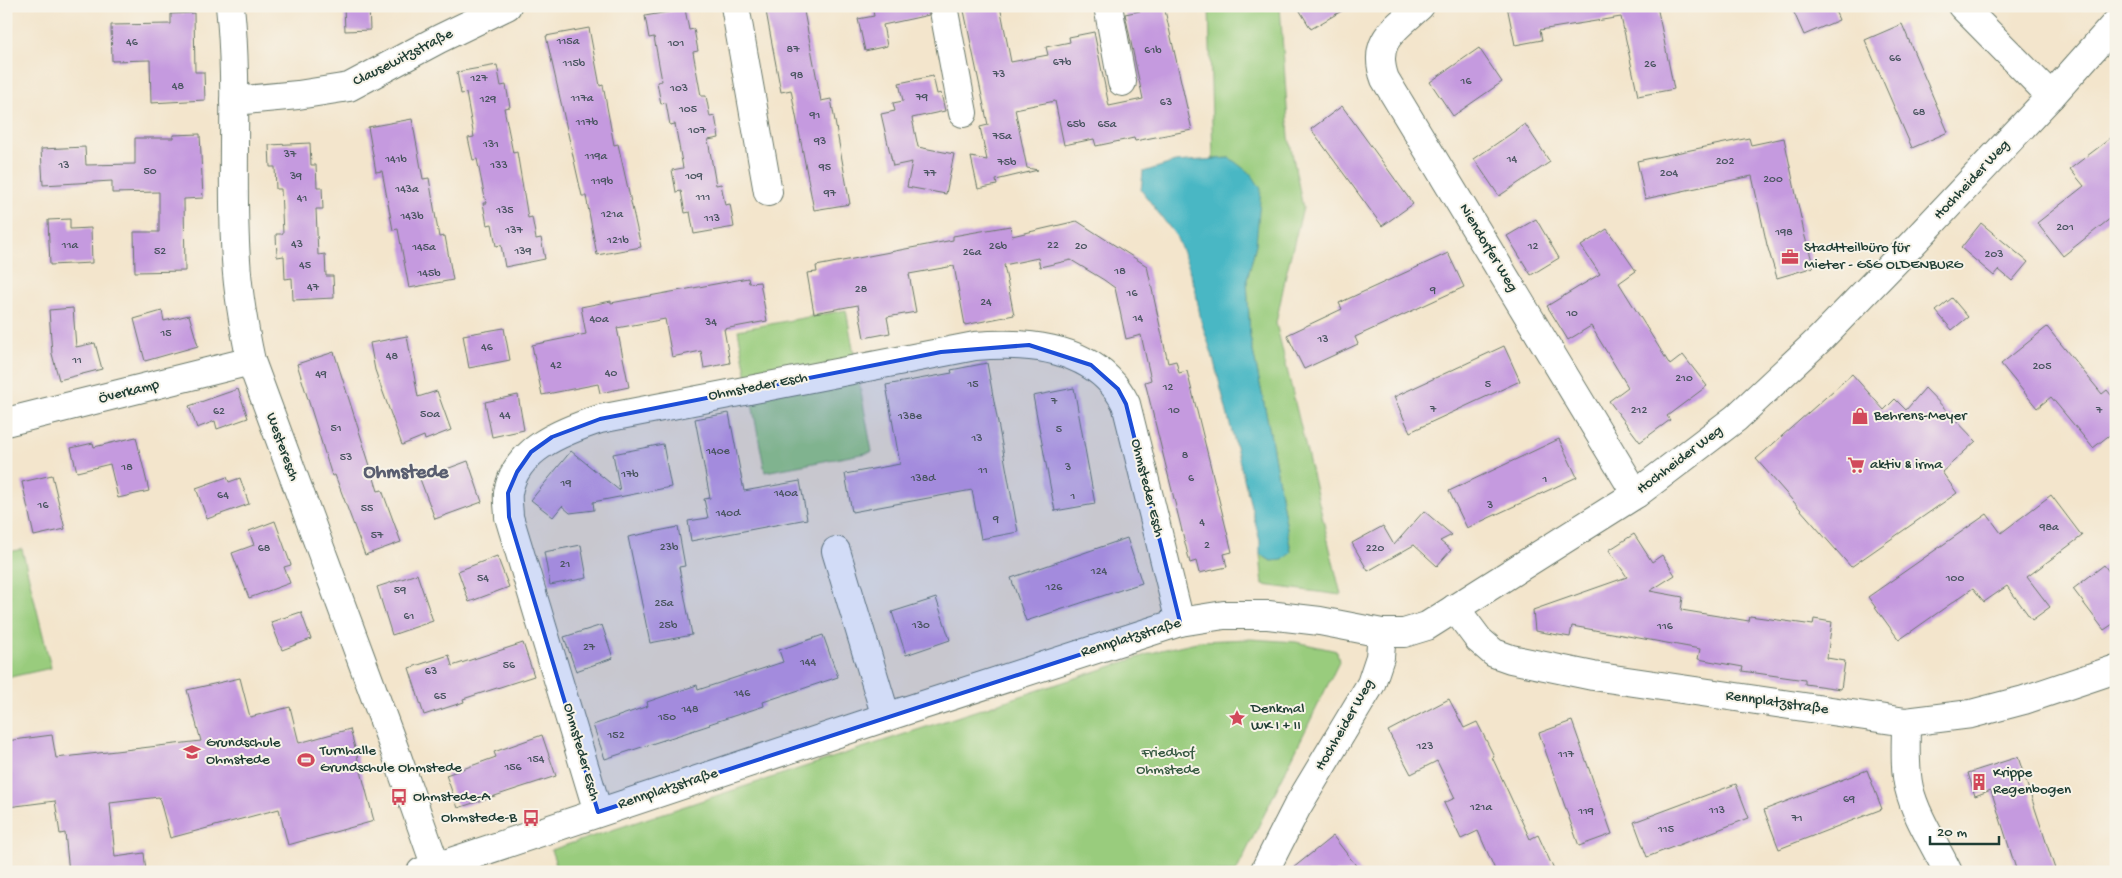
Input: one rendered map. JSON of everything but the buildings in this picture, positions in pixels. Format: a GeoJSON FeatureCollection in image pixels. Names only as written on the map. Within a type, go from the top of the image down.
{"type":"FeatureCollection","features":[{"type":"Feature","properties":{"kind":"street","name":"Westeresch"},"geometry":{"type":"LineString","coordinates":[[230,6],[234,101],[236,259],[241,309],[251,362],[394,748],[428,869]]}},
{"type":"Feature","properties":{"kind":"street","name":"Clausewitzstraße"},"geometry":{"type":"LineString","coordinates":[[234,101],[298,95],[349,87],[439,39],[507,6]]}},
{"type":"Feature","properties":{"kind":"street"},"geometry":{"type":"LineString","coordinates":[[735,6],[768,192]]}},
{"type":"Feature","properties":{"kind":"street"},"geometry":{"type":"LineString","coordinates":[[942,6],[963,113]]}},
{"type":"Feature","properties":{"kind":"street"},"geometry":{"type":"LineString","coordinates":[[1108,6],[1122,82]]}},
{"type":"Feature","properties":{"kind":"street","name":"Niendorfer Weg"},"geometry":{"type":"LineString","coordinates":[[1420,6],[1384,42],[1380,55],[1386,79],[1636,494]]}},
{"type":"Feature","properties":{"kind":"street"},"geometry":{"type":"LineString","coordinates":[[1962,6],[2051,96]]}},
{"type":"Feature","properties":{"kind":"street","name":"Hochheider Weg"},"geometry":{"type":"LineString","coordinates":[[1264,872],[1296,807],[1371,684],[1380,657],[1382,633],[1404,633],[1427,626],[1636,494],[1736,418],[1820,339],[2051,96],[2116,23]]}},
{"type":"Feature","properties":{"kind":"street","name":"Ohmsteder Esch"},"geometry":{"type":"LineString","coordinates":[[598,812],[564,694],[520,560],[509,517],[508,493],[517,472],[531,452],[552,437],[583,424],[658,407],[967,347],[1003,344],[1050,348],[1091,365],[1106,376],[1118,389],[1126,404],[1180,622]]}},
{"type":"Feature","properties":{"kind":"street","name":"Överkamp"},"geometry":{"type":"LineString","coordinates":[[6,422],[251,362]]}},
{"type":"Feature","properties":{"kind":"street"},"geometry":{"type":"LineString","coordinates":[[836,551],[886,717]]}},
{"type":"Feature","properties":{"kind":"street","name":"Rennplatzstraße"},"geometry":{"type":"LineString","coordinates":[[1455,608],[1479,640],[1494,653],[1511,659],[1594,676],[1906,722],[1971,714],[2024,700],[2116,669]]}},
{"type":"Feature","properties":{"kind":"street","name":"Rennplatzstraße"},"geometry":{"type":"LineString","coordinates":[[428,869],[1180,622],[1224,615],[1268,615],[1382,633]]}},
{"type":"Feature","properties":{"kind":"street"},"geometry":{"type":"LineString","coordinates":[[1906,722],[1905,761],[1909,788],[1918,813],[1948,872]]}},
{"type":"Feature","properties":{"kind":"highlighted area"},"geometry":{"type":"Polygon","coordinates":[[[1029,345],[1091,365],[1118,389],[1126,404],[1180,622],[598,812],[509,517],[508,493],[517,472],[531,452],[552,437],[600,419],[941,352],[1029,345]]]}},
{"type":"Feature","properties":{"kind":"green space"},"geometry":{"type":"Polygon","coordinates":[[[1209,6],[1280,6],[1289,137],[1303,208],[1276,323],[1341,595],[1263,585],[1260,554],[1271,561],[1291,551],[1269,427],[1250,337],[1247,280],[1256,244],[1230,158],[1213,159],[1209,6]]]}},
{"type":"Feature","properties":{"kind":"green space"},"geometry":{"type":"Polygon","coordinates":[[[846,310],[872,452],[765,472],[738,330],[846,310]]]}},
{"type":"Feature","properties":{"kind":"green space"},"geometry":{"type":"Polygon","coordinates":[[[22,549],[51,668],[6,678],[6,553],[22,549]]]}},
{"type":"Feature","properties":{"kind":"green space","name":"Friedhof Ohmstede"},"geometry":{"type":"Polygon","coordinates":[[[1250,639],[1296,642],[1337,651],[1339,662],[1236,872],[559,872],[551,850],[1161,650],[1201,641],[1250,639]]]}},
{"type":"Feature","properties":{"kind":"water"},"geometry":{"type":"Polygon","coordinates":[[[1230,158],[1252,175],[1261,189],[1256,244],[1247,280],[1250,337],[1269,427],[1291,552],[1283,560],[1271,561],[1260,554],[1260,541],[1212,354],[1201,321],[1195,288],[1188,265],[1176,236],[1141,190],[1143,172],[1175,162],[1230,158]]]}},
{"type":"Feature","properties":{"kind":"place","name":"Stadtteilbüro für Mieter - GSG OLDENBURG"},"geometry":{"type":"Point","coordinates":[1790,257]}},
{"type":"Feature","properties":{"kind":"place","name":"Behrens-Meyer"},"geometry":{"type":"Point","coordinates":[1860,416]}},
{"type":"Feature","properties":{"kind":"place","name":"aktiv & irma"},"geometry":{"type":"Point","coordinates":[1856,465]}},
{"type":"Feature","properties":{"kind":"place","name":"Denkmal WK I + II"},"geometry":{"type":"Point","coordinates":[1237,718]}},
{"type":"Feature","properties":{"kind":"place","name":"Grundschule Ohmstede"},"geometry":{"type":"Point","coordinates":[192,752]}},
{"type":"Feature","properties":{"kind":"place","name":"Turnhalle Grundschule Ohmstede"},"geometry":{"type":"Point","coordinates":[306,760]}},
{"type":"Feature","properties":{"kind":"place","name":"Krippe Regenbogen"},"geometry":{"type":"Point","coordinates":[1979,782]}},
{"type":"Feature","properties":{"kind":"place","name":"Ohmstede-A"},"geometry":{"type":"Point","coordinates":[399,797]}},
{"type":"Feature","properties":{"kind":"place","name":"Ohmstede-B"},"geometry":{"type":"Point","coordinates":[531,818]}},
{"type":"Feature","properties":{"kind":"district","name":"Ohmstede"},"geometry":{"type":"Point","coordinates":[406,473]}}]}
